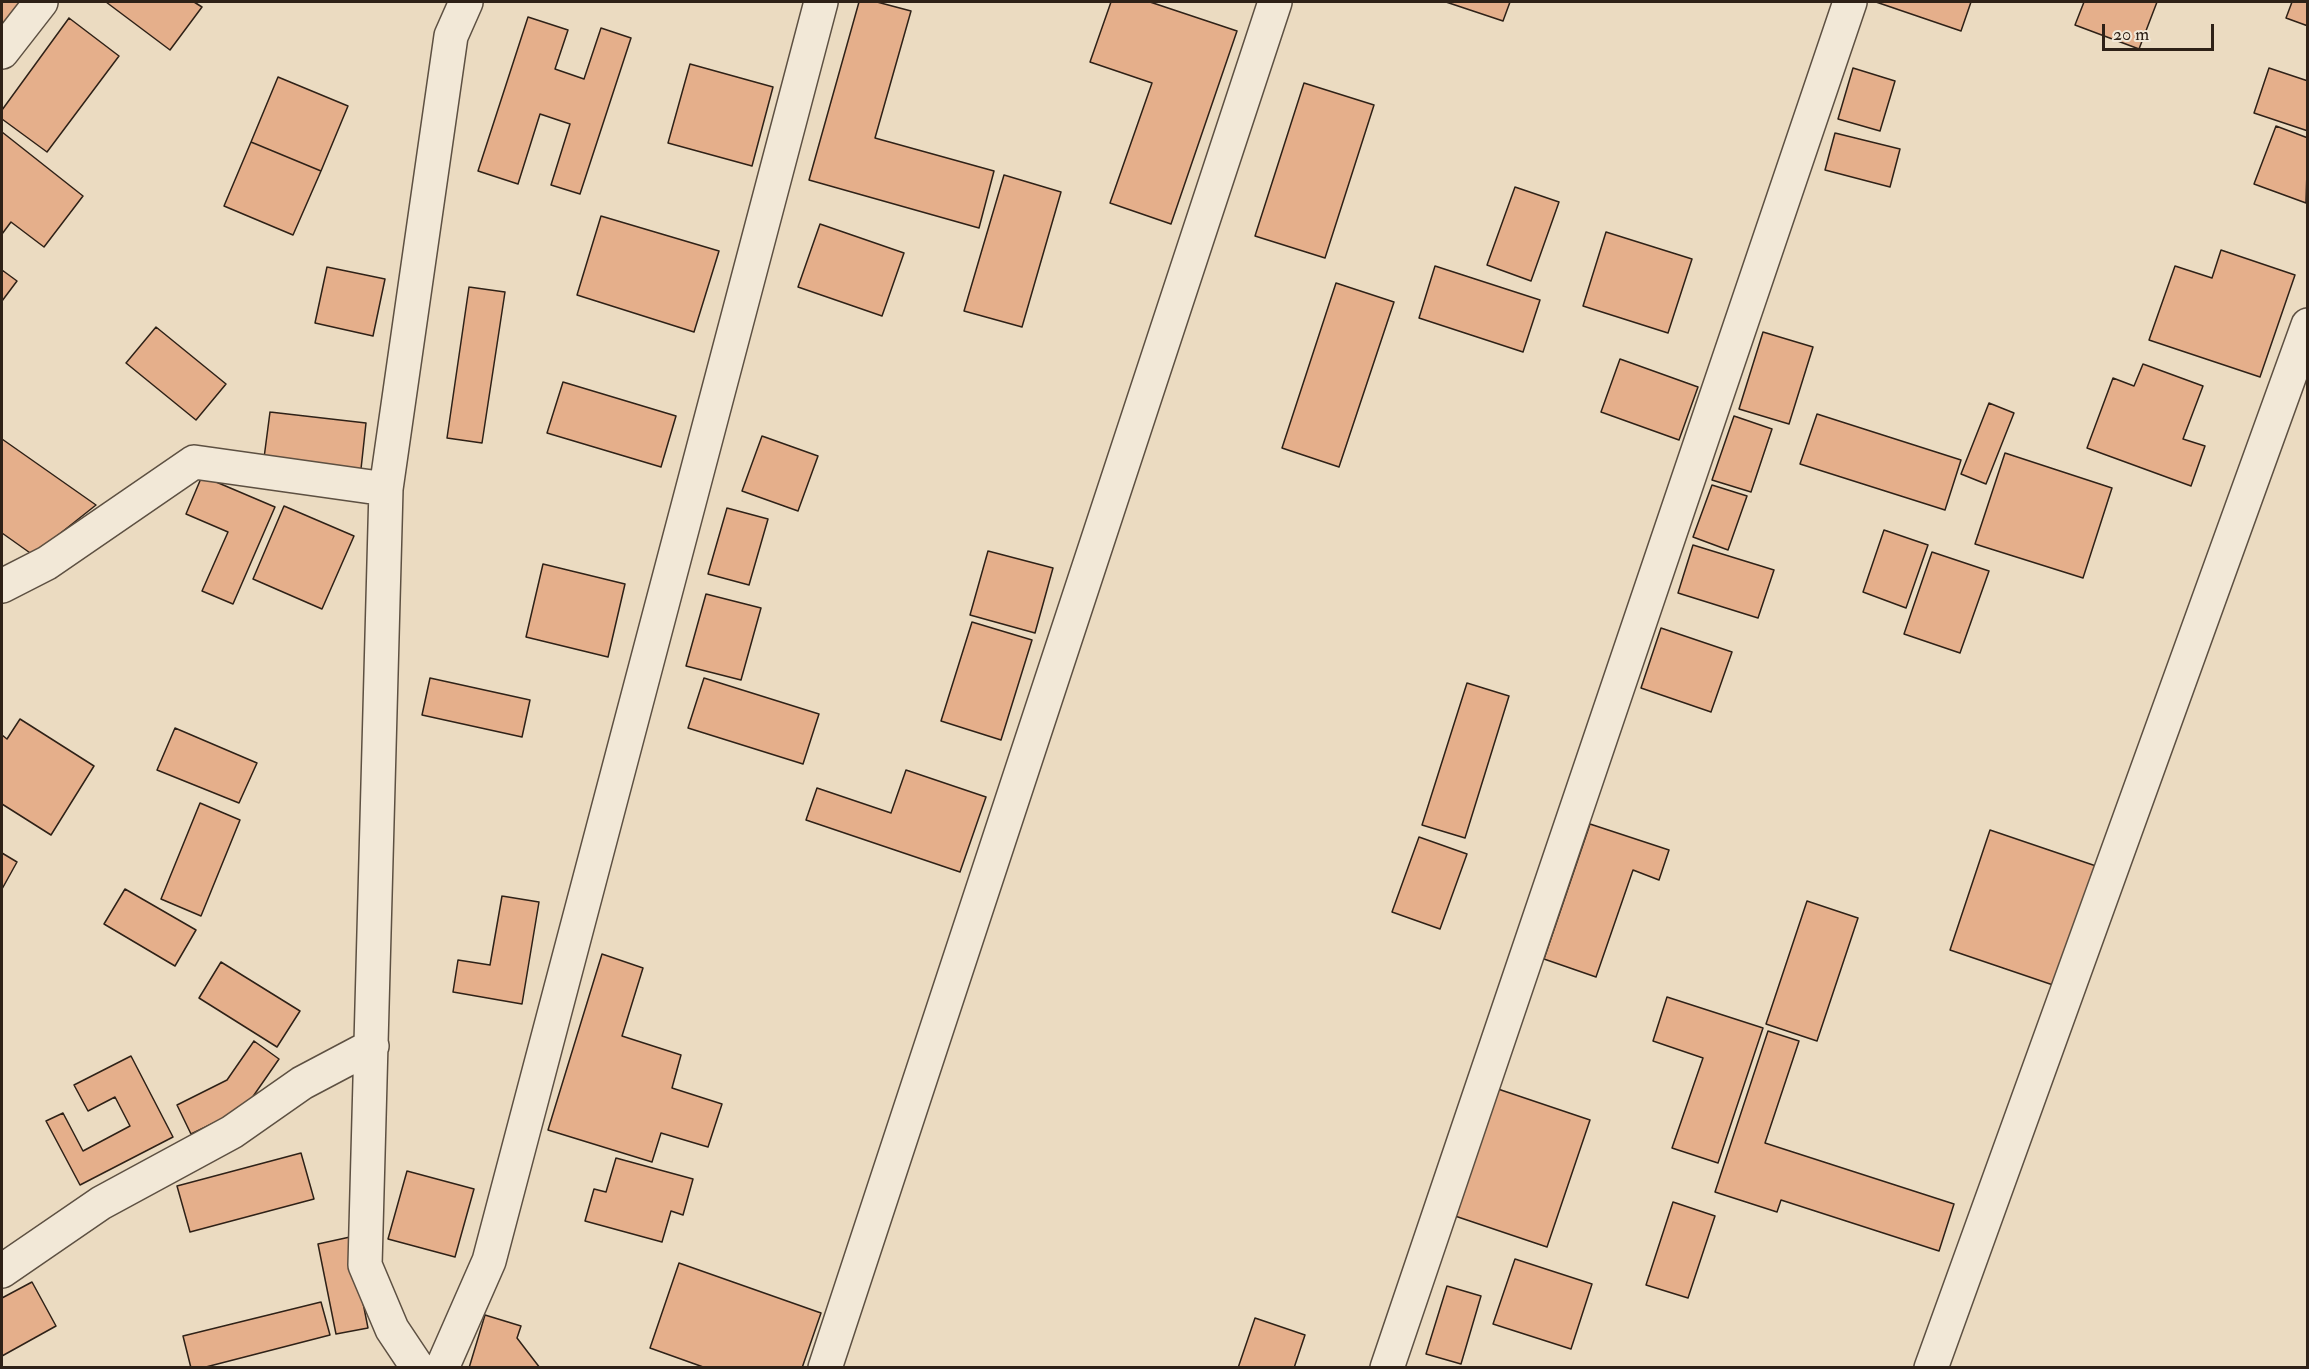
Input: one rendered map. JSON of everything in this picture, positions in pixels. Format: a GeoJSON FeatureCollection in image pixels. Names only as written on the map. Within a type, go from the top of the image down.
{"type":"FeatureCollection","features":[{"type":"Feature","properties":{"kind":"street"},"geometry":{"type":"LineString","coordinates":[[2,52],[41,2]]}},
{"type":"Feature","properties":{"kind":"street"},"geometry":{"type":"LineString","coordinates":[[418,1368],[392,1329],[365,1265],[386,489],[451,36],[466,2]]}},
{"type":"Feature","properties":{"kind":"street"},"geometry":{"type":"LineString","coordinates":[[442,1368],[489,1261],[821,2]]}},
{"type":"Feature","properties":{"kind":"street"},"geometry":{"type":"LineString","coordinates":[[825,1368],[1275,2]]}},
{"type":"Feature","properties":{"kind":"street"},"geometry":{"type":"LineString","coordinates":[[1387,1368],[1850,2]]}},
{"type":"Feature","properties":{"kind":"street"},"geometry":{"type":"LineString","coordinates":[[1931,1368],[2307,324]]}},
{"type":"Feature","properties":{"kind":"street"},"geometry":{"type":"LineString","coordinates":[[2,586],[47,562],[194,462],[386,489]]}},
{"type":"Feature","properties":{"kind":"street"},"geometry":{"type":"LineString","coordinates":[[2,1271],[100,1203],[232,1132],[302,1083],[372,1046]]}},
{"type":"Feature","properties":{"kind":"building"},"geometry":{"type":"Polygon","coordinates":[[[2,2],[22,2],[2,27],[2,2]]]}},
{"type":"Feature","properties":{"kind":"building"},"geometry":{"type":"Polygon","coordinates":[[[106,2],[194,2],[202,7],[170,50],[106,2]]]}},
{"type":"Feature","properties":{"kind":"building"},"geometry":{"type":"Polygon","coordinates":[[[859,2],[877,2],[911,11],[875,138],[994,171],[979,228],[809,180],[859,2]]]}},
{"type":"Feature","properties":{"kind":"building"},"geometry":{"type":"Polygon","coordinates":[[[1111,2],[1150,2],[1237,31],[1171,224],[1110,203],[1152,83],[1090,62],[1111,2]]]}},
{"type":"Feature","properties":{"kind":"building"},"geometry":{"type":"Polygon","coordinates":[[[1446,2],[1510,2],[1503,21],[1446,2]]]}},
{"type":"Feature","properties":{"kind":"building"},"geometry":{"type":"Polygon","coordinates":[[[1876,2],[1971,2],[1961,31],[1876,2]]]}},
{"type":"Feature","properties":{"kind":"building"},"geometry":{"type":"Polygon","coordinates":[[[2084,2],[2157,2],[2139,49],[2075,25],[2084,2]]]}},
{"type":"Feature","properties":{"kind":"building"},"geometry":{"type":"Polygon","coordinates":[[[2292,2],[2308,2],[2308,26],[2286,18],[2292,2]]]}},
{"type":"Feature","properties":{"kind":"building"},"geometry":{"type":"Polygon","coordinates":[[[528,17],[568,30],[555,69],[584,79],[601,28],[631,38],[580,194],[551,185],[570,124],[540,114],[518,184],[478,171],[528,17]]]}},
{"type":"Feature","properties":{"kind":"building"},"geometry":{"type":"Polygon","coordinates":[[[69,18],[119,56],[47,152],[2,119],[2,110],[69,18]]]}},
{"type":"Feature","properties":{"kind":"building"},"geometry":{"type":"Polygon","coordinates":[[[690,64],[773,87],[752,166],[668,143],[690,64]]]}},
{"type":"Feature","properties":{"kind":"building"},"geometry":{"type":"Polygon","coordinates":[[[1853,68],[1895,81],[1880,131],[1838,119],[1853,68]]]}},
{"type":"Feature","properties":{"kind":"building"},"geometry":{"type":"Polygon","coordinates":[[[2269,68],[2308,81],[2308,131],[2254,113],[2269,68]]]}},
{"type":"Feature","properties":{"kind":"building"},"geometry":{"type":"Polygon","coordinates":[[[278,77],[348,106],[321,171],[251,142],[278,77]]]}},
{"type":"Feature","properties":{"kind":"building"},"geometry":{"type":"Polygon","coordinates":[[[1304,83],[1374,105],[1325,258],[1255,236],[1304,83]]]}},
{"type":"Feature","properties":{"kind":"building"},"geometry":{"type":"Polygon","coordinates":[[[2276,126],[2308,138],[2306,203],[2254,184],[2276,126]]]}},
{"type":"Feature","properties":{"kind":"building"},"geometry":{"type":"Polygon","coordinates":[[[2,132],[83,196],[44,247],[11,222],[2,234],[2,132]]]}},
{"type":"Feature","properties":{"kind":"building"},"geometry":{"type":"Polygon","coordinates":[[[1835,133],[1900,149],[1890,187],[1825,170],[1835,133]]]}},
{"type":"Feature","properties":{"kind":"building"},"geometry":{"type":"Polygon","coordinates":[[[251,142],[321,171],[293,235],[224,206],[251,142]]]}},
{"type":"Feature","properties":{"kind":"building"},"geometry":{"type":"Polygon","coordinates":[[[1004,175],[1061,192],[1022,327],[964,311],[1004,175]]]}},
{"type":"Feature","properties":{"kind":"building"},"geometry":{"type":"Polygon","coordinates":[[[1515,187],[1559,202],[1531,281],[1487,265],[1515,187]]]}},
{"type":"Feature","properties":{"kind":"building"},"geometry":{"type":"Polygon","coordinates":[[[601,216],[719,251],[694,332],[577,295],[601,216]]]}},
{"type":"Feature","properties":{"kind":"building"},"geometry":{"type":"Polygon","coordinates":[[[820,224],[904,253],[882,316],[798,287],[820,224]]]}},
{"type":"Feature","properties":{"kind":"building"},"geometry":{"type":"Polygon","coordinates":[[[1606,232],[1692,259],[1668,333],[1583,306],[1606,232]]]}},
{"type":"Feature","properties":{"kind":"building"},"geometry":{"type":"Polygon","coordinates":[[[2221,250],[2295,275],[2260,377],[2149,340],[2175,266],[2212,278],[2221,250]]]}},
{"type":"Feature","properties":{"kind":"building"},"geometry":{"type":"Polygon","coordinates":[[[1435,266],[1540,300],[1523,352],[1419,318],[1435,266]]]}},
{"type":"Feature","properties":{"kind":"building"},"geometry":{"type":"Polygon","coordinates":[[[327,267],[385,279],[373,336],[315,323],[327,267]]]}},
{"type":"Feature","properties":{"kind":"building"},"geometry":{"type":"Polygon","coordinates":[[[2,270],[17,281],[2,301],[2,270]]]}},
{"type":"Feature","properties":{"kind":"building"},"geometry":{"type":"Polygon","coordinates":[[[1336,283],[1394,302],[1339,467],[1282,448],[1336,283]]]}},
{"type":"Feature","properties":{"kind":"building"},"geometry":{"type":"Polygon","coordinates":[[[469,287],[505,292],[482,443],[447,438],[469,287]]]}},
{"type":"Feature","properties":{"kind":"building"},"geometry":{"type":"Polygon","coordinates":[[[156,327],[226,384],[196,420],[126,363],[156,327]]]}},
{"type":"Feature","properties":{"kind":"building"},"geometry":{"type":"Polygon","coordinates":[[[1763,332],[1813,347],[1789,424],[1739,409],[1763,332]]]}},
{"type":"Feature","properties":{"kind":"building"},"geometry":{"type":"Polygon","coordinates":[[[1620,359],[1698,387],[1679,440],[1601,412],[1620,359]]]}},
{"type":"Feature","properties":{"kind":"building"},"geometry":{"type":"Polygon","coordinates":[[[2143,364],[2203,386],[2183,439],[2205,446],[2191,486],[2087,448],[2113,378],[2134,386],[2143,364]]]}},
{"type":"Feature","properties":{"kind":"building"},"geometry":{"type":"Polygon","coordinates":[[[563,382],[676,416],[661,467],[547,433],[563,382]]]}},
{"type":"Feature","properties":{"kind":"building"},"geometry":{"type":"Polygon","coordinates":[[[1989,403],[2014,413],[1986,484],[1961,474],[1989,403]]]}},
{"type":"Feature","properties":{"kind":"building"},"geometry":{"type":"Polygon","coordinates":[[[270,412],[366,423],[361,469],[264,458],[270,412]]]}},
{"type":"Feature","properties":{"kind":"building"},"geometry":{"type":"Polygon","coordinates":[[[1817,414],[1961,460],[1945,510],[1800,464],[1817,414]]]}},
{"type":"Feature","properties":{"kind":"building"},"geometry":{"type":"Polygon","coordinates":[[[1734,416],[1772,429],[1751,492],[1712,480],[1734,416]]]}},
{"type":"Feature","properties":{"kind":"building"},"geometry":{"type":"Polygon","coordinates":[[[762,436],[818,456],[798,511],[742,491],[762,436]]]}},
{"type":"Feature","properties":{"kind":"building"},"geometry":{"type":"Polygon","coordinates":[[[2,439],[96,505],[33,555],[2,533],[2,439]]]}},
{"type":"Feature","properties":{"kind":"building"},"geometry":{"type":"Polygon","coordinates":[[[2005,453],[2112,488],[2083,578],[1975,544],[2005,453]]]}},
{"type":"Feature","properties":{"kind":"building"},"geometry":{"type":"Polygon","coordinates":[[[202,476],[275,507],[233,604],[202,591],[228,532],[186,514],[202,476]]]}},
{"type":"Feature","properties":{"kind":"building"},"geometry":{"type":"Polygon","coordinates":[[[1712,485],[1747,496],[1728,550],[1693,537],[1712,485]]]}},
{"type":"Feature","properties":{"kind":"building"},"geometry":{"type":"Polygon","coordinates":[[[284,506],[354,536],[322,609],[253,579],[284,506]]]}},
{"type":"Feature","properties":{"kind":"building"},"geometry":{"type":"Polygon","coordinates":[[[727,508],[768,519],[749,585],[708,574],[727,508]]]}},
{"type":"Feature","properties":{"kind":"building"},"geometry":{"type":"Polygon","coordinates":[[[1884,530],[1928,545],[1906,608],[1863,592],[1884,530]]]}},
{"type":"Feature","properties":{"kind":"building"},"geometry":{"type":"Polygon","coordinates":[[[1693,545],[1774,570],[1758,618],[1678,593],[1693,545]]]}},
{"type":"Feature","properties":{"kind":"building"},"geometry":{"type":"Polygon","coordinates":[[[988,551],[1053,568],[1035,633],[970,615],[988,551]]]}},
{"type":"Feature","properties":{"kind":"building"},"geometry":{"type":"Polygon","coordinates":[[[1932,552],[1989,571],[1960,653],[1904,634],[1932,552]]]}},
{"type":"Feature","properties":{"kind":"building"},"geometry":{"type":"Polygon","coordinates":[[[543,564],[625,584],[608,657],[526,637],[543,564]]]}},
{"type":"Feature","properties":{"kind":"building"},"geometry":{"type":"Polygon","coordinates":[[[706,594],[761,608],[741,680],[686,666],[706,594]]]}},
{"type":"Feature","properties":{"kind":"building"},"geometry":{"type":"Polygon","coordinates":[[[972,622],[1032,640],[1001,740],[941,721],[972,622]]]}},
{"type":"Feature","properties":{"kind":"building"},"geometry":{"type":"Polygon","coordinates":[[[1661,628],[1732,652],[1711,712],[1641,688],[1661,628]]]}},
{"type":"Feature","properties":{"kind":"building"},"geometry":{"type":"Polygon","coordinates":[[[430,678],[530,700],[522,737],[422,715],[430,678]]]}},
{"type":"Feature","properties":{"kind":"building"},"geometry":{"type":"Polygon","coordinates":[[[704,678],[819,714],[803,764],[688,728],[704,678]]]}},
{"type":"Feature","properties":{"kind":"building"},"geometry":{"type":"Polygon","coordinates":[[[1467,683],[1509,696],[1465,838],[1422,825],[1467,683]]]}},
{"type":"Feature","properties":{"kind":"building"},"geometry":{"type":"Polygon","coordinates":[[[20,719],[94,766],[51,835],[2,804],[2,735],[7,739],[20,719]]]}},
{"type":"Feature","properties":{"kind":"building"},"geometry":{"type":"Polygon","coordinates":[[[175,728],[257,763],[239,803],[157,770],[175,728]]]}},
{"type":"Feature","properties":{"kind":"building"},"geometry":{"type":"Polygon","coordinates":[[[906,770],[986,797],[960,872],[806,820],[817,788],[891,813],[906,770]]]}},
{"type":"Feature","properties":{"kind":"building"},"geometry":{"type":"Polygon","coordinates":[[[200,803],[240,820],[201,916],[161,899],[200,803]]]}},
{"type":"Feature","properties":{"kind":"building"},"geometry":{"type":"Polygon","coordinates":[[[1590,824],[1669,850],[1659,880],[1633,870],[1596,977],[1544,959],[1590,824]]]}},
{"type":"Feature","properties":{"kind":"building"},"geometry":{"type":"Polygon","coordinates":[[[1990,830],[2096,866],[2056,986],[1950,950],[1990,830]]]}},
{"type":"Feature","properties":{"kind":"building"},"geometry":{"type":"Polygon","coordinates":[[[1419,837],[1467,854],[1440,929],[1392,912],[1419,837]]]}},
{"type":"Feature","properties":{"kind":"building"},"geometry":{"type":"Polygon","coordinates":[[[2,853],[17,862],[2,889],[2,853]]]}},
{"type":"Feature","properties":{"kind":"building"},"geometry":{"type":"Polygon","coordinates":[[[125,889],[196,930],[175,966],[104,924],[125,889]]]}},
{"type":"Feature","properties":{"kind":"building"},"geometry":{"type":"Polygon","coordinates":[[[502,896],[539,902],[522,1004],[453,992],[458,960],[490,965],[502,896]]]}},
{"type":"Feature","properties":{"kind":"building"},"geometry":{"type":"Polygon","coordinates":[[[1807,901],[1858,918],[1817,1041],[1766,1024],[1807,901]]]}},
{"type":"Feature","properties":{"kind":"building"},"geometry":{"type":"Polygon","coordinates":[[[602,954],[643,968],[622,1036],[681,1055],[672,1088],[722,1104],[708,1147],[661,1133],[652,1162],[548,1130],[602,954]]]}},
{"type":"Feature","properties":{"kind":"building"},"geometry":{"type":"Polygon","coordinates":[[[221,962],[300,1011],[277,1047],[199,998],[221,962]]]}},
{"type":"Feature","properties":{"kind":"building"},"geometry":{"type":"Polygon","coordinates":[[[1667,997],[1763,1028],[1718,1163],[1672,1148],[1703,1058],[1653,1041],[1667,997]]]}},
{"type":"Feature","properties":{"kind":"building"},"geometry":{"type":"Polygon","coordinates":[[[1768,1031],[1799,1041],[1765,1143],[1954,1204],[1939,1251],[1781,1200],[1777,1212],[1715,1192],[1768,1031]]]}},
{"type":"Feature","properties":{"kind":"building"},"geometry":{"type":"Polygon","coordinates":[[[254,1041],[279,1059],[245,1108],[191,1134],[177,1105],[227,1080],[254,1041]]]}},
{"type":"Feature","properties":{"kind":"building"},"geometry":{"type":"Polygon","coordinates":[[[131,1056],[173,1137],[80,1185],[46,1121],[63,1113],[83,1151],[130,1126],[115,1097],[88,1111],[74,1085],[131,1056]]]}},
{"type":"Feature","properties":{"kind":"building"},"geometry":{"type":"Polygon","coordinates":[[[1498,1089],[1590,1120],[1547,1247],[1455,1216],[1498,1089]]]}},
{"type":"Feature","properties":{"kind":"building"},"geometry":{"type":"Polygon","coordinates":[[[301,1153],[314,1199],[190,1232],[177,1186],[301,1153]]]}},
{"type":"Feature","properties":{"kind":"building"},"geometry":{"type":"Polygon","coordinates":[[[616,1158],[693,1179],[683,1215],[671,1211],[662,1242],[585,1221],[594,1189],[606,1192],[616,1158]]]}},
{"type":"Feature","properties":{"kind":"building"},"geometry":{"type":"Polygon","coordinates":[[[407,1171],[474,1189],[455,1257],[388,1239],[407,1171]]]}},
{"type":"Feature","properties":{"kind":"building"},"geometry":{"type":"Polygon","coordinates":[[[1673,1202],[1715,1216],[1688,1298],[1646,1285],[1673,1202]]]}},
{"type":"Feature","properties":{"kind":"building"},"geometry":{"type":"Polygon","coordinates":[[[350,1237],[368,1328],[336,1334],[318,1244],[350,1237]]]}},
{"type":"Feature","properties":{"kind":"building"},"geometry":{"type":"Polygon","coordinates":[[[1515,1259],[1592,1284],[1571,1349],[1493,1324],[1515,1259]]]}},
{"type":"Feature","properties":{"kind":"building"},"geometry":{"type":"Polygon","coordinates":[[[679,1263],[821,1313],[802,1368],[706,1368],[650,1348],[679,1263]]]}},
{"type":"Feature","properties":{"kind":"building"},"geometry":{"type":"Polygon","coordinates":[[[32,1282],[56,1326],[2,1356],[2,1298],[32,1282]]]}},
{"type":"Feature","properties":{"kind":"building"},"geometry":{"type":"Polygon","coordinates":[[[1447,1286],[1481,1296],[1461,1364],[1426,1354],[1447,1286]]]}},
{"type":"Feature","properties":{"kind":"building"},"geometry":{"type":"Polygon","coordinates":[[[321,1302],[330,1335],[202,1368],[191,1368],[183,1336],[321,1302]]]}},
{"type":"Feature","properties":{"kind":"building"},"geometry":{"type":"Polygon","coordinates":[[[485,1315],[521,1326],[517,1338],[540,1368],[469,1368],[485,1315]]]}},
{"type":"Feature","properties":{"kind":"building"},"geometry":{"type":"Polygon","coordinates":[[[1255,1318],[1305,1335],[1294,1368],[1238,1368],[1255,1318]]]}}]}
